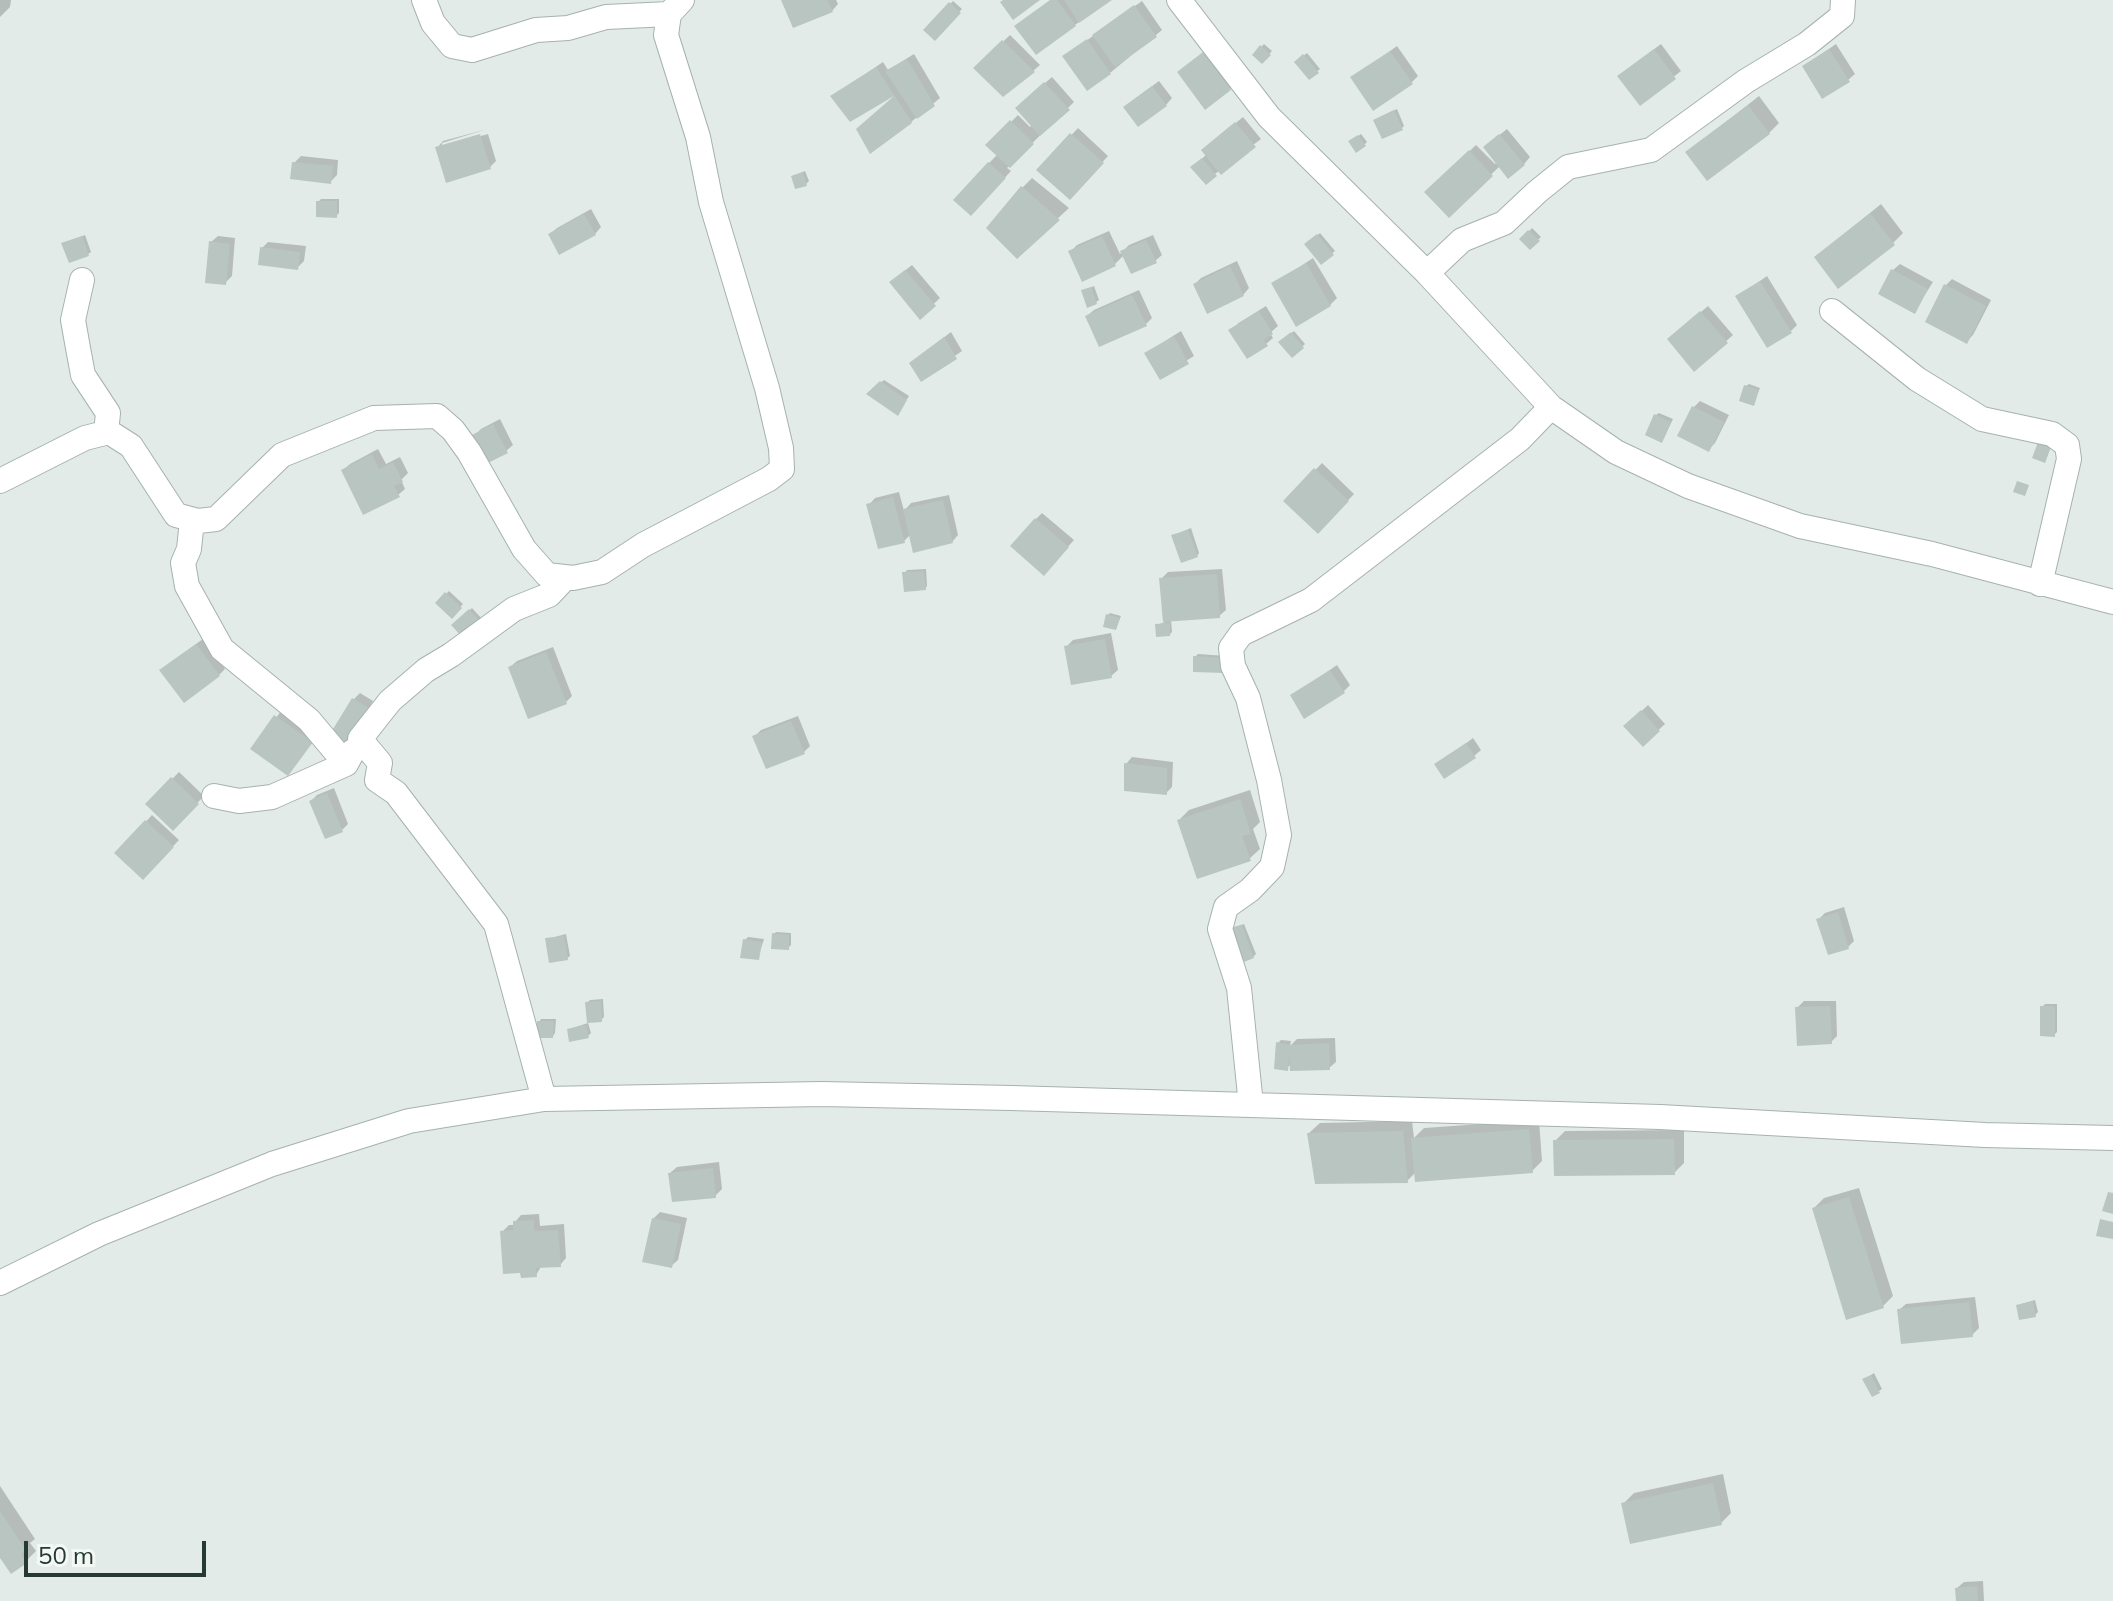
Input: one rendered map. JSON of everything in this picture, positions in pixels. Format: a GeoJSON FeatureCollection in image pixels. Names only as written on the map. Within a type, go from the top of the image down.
{"type":"FeatureCollection","features":[{"type":"Feature","properties":{"kind":"street"},"geometry":{"type":"LineString","coordinates":[[0,481],[85,438],[106,433],[131,446],[176,515],[192,520],[216,519],[282,455],[374,418],[437,416],[453,430],[469,452],[524,549],[547,575],[573,578],[602,572],[643,545],[769,479],[782,469],[781,448],[767,388],[711,202],[698,137],[666,35],[675,7],[606,17],[568,28],[536,30],[472,50],[452,46],[433,23],[424,0]]}},
{"type":"Feature","properties":{"kind":"street"},"geometry":{"type":"LineString","coordinates":[[1179,0],[1269,117],[1427,273],[1551,407],[1616,452],[1688,486],[1800,526],[1932,554],[2113,602]]}},
{"type":"Feature","properties":{"kind":"street"},"geometry":{"type":"LineString","coordinates":[[1427,273],[1462,240],[1504,223],[1568,167],[1651,150],[1746,81],[1818,35],[1842,16],[1843,0]]}},
{"type":"Feature","properties":{"kind":"street"},"geometry":{"type":"LineString","coordinates":[[82,280],[73,320],[83,375],[108,413],[106,433]]}},
{"type":"Feature","properties":{"kind":"street"},"geometry":{"type":"LineString","coordinates":[[1832,311],[1917,379],[1982,419],[2052,434],[2067,445],[2069,459],[2040,584]]}},
{"type":"Feature","properties":{"kind":"street"},"geometry":{"type":"LineString","coordinates":[[1251,1105],[1239,988],[1220,929],[1226,907],[1250,890],[1272,867],[1279,835],[1248,698],[1233,666],[1231,648],[1241,634],[1311,600],[1520,439],[1551,407]]}},
{"type":"Feature","properties":{"kind":"street"},"geometry":{"type":"LineString","coordinates":[[192,520],[189,549],[183,563],[187,586],[222,649],[309,720],[346,764]]}},
{"type":"Feature","properties":{"kind":"street"},"geometry":{"type":"LineString","coordinates":[[214,796],[239,801],[272,797],[346,764],[360,739],[390,701],[426,670],[514,609],[549,595],[565,578]]}},
{"type":"Feature","properties":{"kind":"street"},"geometry":{"type":"LineString","coordinates":[[360,739],[380,763],[377,780],[396,793],[496,924],[544,1099]]}},
{"type":"Feature","properties":{"kind":"street"},"geometry":{"type":"LineString","coordinates":[[0,1283],[99,1234],[272,1164],[409,1121],[544,1099],[822,1094],[1644,1116],[1985,1135],[2113,1138]]}},
{"type":"Feature","properties":{"kind":"building"},"geometry":{"type":"Polygon","coordinates":[[[781,0],[827,0],[833,12],[793,28],[781,0]]]}},
{"type":"Feature","properties":{"kind":"building"},"geometry":{"type":"Polygon","coordinates":[[[1040,0],[1013,20],[1000,2],[1040,0]]]}},
{"type":"Feature","properties":{"kind":"building"},"geometry":{"type":"Polygon","coordinates":[[[1050,0],[1057,0],[1076,26],[1036,55],[1014,26],[1050,0]]]}},
{"type":"Feature","properties":{"kind":"building"},"geometry":{"type":"Polygon","coordinates":[[[1064,0],[1112,0],[1079,23],[1064,0]]]}},
{"type":"Feature","properties":{"kind":"building"},"geometry":{"type":"Polygon","coordinates":[[[949,2],[961,13],[935,41],[923,30],[949,2]]]}},
{"type":"Feature","properties":{"kind":"building"},"geometry":{"type":"Polygon","coordinates":[[[1134,5],[1157,37],[1115,67],[1092,35],[1134,5]]]}},
{"type":"Feature","properties":{"kind":"building"},"geometry":{"type":"Polygon","coordinates":[[[1087,39],[1111,74],[1087,91],[1062,56],[1087,39]]]}},
{"type":"Feature","properties":{"kind":"building"},"geometry":{"type":"Polygon","coordinates":[[[1002,40],[1035,72],[1003,97],[973,68],[1002,40]]]}},
{"type":"Feature","properties":{"kind":"building"},"geometry":{"type":"Polygon","coordinates":[[[1260,45],[1271,55],[1262,64],[1252,55],[1260,45]]]}},
{"type":"Feature","properties":{"kind":"building"},"geometry":{"type":"Polygon","coordinates":[[[1654,49],[1676,79],[1640,106],[1617,76],[1654,49]]]}},
{"type":"Feature","properties":{"kind":"building"},"geometry":{"type":"Polygon","coordinates":[[[1829,49],[1850,82],[1822,99],[1802,66],[1829,49]]]}},
{"type":"Feature","properties":{"kind":"building"},"geometry":{"type":"Polygon","coordinates":[[[1390,51],[1413,84],[1373,111],[1350,77],[1390,51]]]}},
{"type":"Feature","properties":{"kind":"building"},"geometry":{"type":"Polygon","coordinates":[[[1203,52],[1231,90],[1205,110],[1177,72],[1203,52]]]}},
{"type":"Feature","properties":{"kind":"building"},"geometry":{"type":"Polygon","coordinates":[[[1303,54],[1319,73],[1309,80],[1294,62],[1303,54]]]}},
{"type":"Feature","properties":{"kind":"building"},"geometry":{"type":"Polygon","coordinates":[[[907,59],[935,106],[917,119],[885,71],[907,59]]]}},
{"type":"Feature","properties":{"kind":"building"},"geometry":{"type":"Polygon","coordinates":[[[876,67],[912,123],[870,154],[856,129],[894,96],[850,122],[830,96],[876,67]]]}},
{"type":"Feature","properties":{"kind":"building"},"geometry":{"type":"Polygon","coordinates":[[[1044,82],[1070,110],[1040,136],[1015,108],[1044,82]]]}},
{"type":"Feature","properties":{"kind":"building"},"geometry":{"type":"Polygon","coordinates":[[[1152,86],[1167,106],[1138,127],[1123,107],[1152,86]]]}},
{"type":"Feature","properties":{"kind":"building"},"geometry":{"type":"Polygon","coordinates":[[[1748,105],[1770,134],[1707,181],[1685,152],[1748,105]]]}},
{"type":"Feature","properties":{"kind":"building"},"geometry":{"type":"Polygon","coordinates":[[[1394,110],[1403,130],[1382,139],[1373,120],[1394,110]]]}},
{"type":"Feature","properties":{"kind":"building"},"geometry":{"type":"Polygon","coordinates":[[[1010,120],[1034,144],[1010,168],[985,145],[1010,120]]]}},
{"type":"Feature","properties":{"kind":"building"},"geometry":{"type":"Polygon","coordinates":[[[1235,122],[1256,147],[1221,175],[1201,150],[1235,122]]]}},
{"type":"Feature","properties":{"kind":"building"},"geometry":{"type":"Polygon","coordinates":[[[1070,133],[1104,163],[1070,200],[1036,170],[1070,133]]]}},
{"type":"Feature","properties":{"kind":"building"},"geometry":{"type":"Polygon","coordinates":[[[480,134],[491,169],[446,183],[435,147],[480,134]]]}},
{"type":"Feature","properties":{"kind":"building"},"geometry":{"type":"Polygon","coordinates":[[[1499,134],[1525,165],[1508,179],[1483,147],[1499,134]]]}},
{"type":"Feature","properties":{"kind":"building"},"geometry":{"type":"Polygon","coordinates":[[[1358,135],[1366,146],[1356,153],[1348,141],[1358,135]]]}},
{"type":"Feature","properties":{"kind":"building"},"geometry":{"type":"Polygon","coordinates":[[[1469,150],[1493,176],[1449,218],[1424,192],[1469,150]]]}},
{"type":"Feature","properties":{"kind":"building"},"geometry":{"type":"Polygon","coordinates":[[[1202,158],[1217,176],[1206,185],[1190,167],[1202,158]]]}},
{"type":"Feature","properties":{"kind":"building"},"geometry":{"type":"Polygon","coordinates":[[[292,162],[333,166],[331,184],[290,179],[292,162]]]}},
{"type":"Feature","properties":{"kind":"building"},"geometry":{"type":"Polygon","coordinates":[[[988,162],[1006,178],[971,216],[953,200],[988,162]]]}},
{"type":"Feature","properties":{"kind":"building"},"geometry":{"type":"Polygon","coordinates":[[[803,172],[807,186],[795,189],[791,176],[803,172]]]}},
{"type":"Feature","properties":{"kind":"building"},"geometry":{"type":"Polygon","coordinates":[[[1021,186],[1060,220],[1017,259],[986,228],[1021,186]]]}},
{"type":"Feature","properties":{"kind":"building"},"geometry":{"type":"Polygon","coordinates":[[[316,201],[337,201],[337,218],[316,217],[316,201]]]}},
{"type":"Feature","properties":{"kind":"building"},"geometry":{"type":"Polygon","coordinates":[[[1870,213],[1895,245],[1838,289],[1814,257],[1870,213]]]}},
{"type":"Feature","properties":{"kind":"building"},"geometry":{"type":"Polygon","coordinates":[[[584,214],[596,235],[559,255],[548,234],[584,214]]]}},
{"type":"Feature","properties":{"kind":"building"},"geometry":{"type":"Polygon","coordinates":[[[1528,230],[1540,241],[1530,250],[1519,239],[1528,230]]]}},
{"type":"Feature","properties":{"kind":"building"},"geometry":{"type":"Polygon","coordinates":[[[1317,234],[1334,255],[1321,265],[1304,244],[1317,234]]]}},
{"type":"Feature","properties":{"kind":"building"},"geometry":{"type":"Polygon","coordinates":[[[82,236],[89,256],[69,263],[61,243],[82,236]]]}},
{"type":"Feature","properties":{"kind":"building"},"geometry":{"type":"Polygon","coordinates":[[[1102,236],[1116,266],[1082,282],[1068,251],[1102,236]]]}},
{"type":"Feature","properties":{"kind":"building"},"geometry":{"type":"Polygon","coordinates":[[[1146,240],[1157,263],[1131,274],[1120,251],[1146,240]]]}},
{"type":"Feature","properties":{"kind":"building"},"geometry":{"type":"Polygon","coordinates":[[[209,241],[230,244],[226,285],[205,283],[209,241]]]}},
{"type":"Feature","properties":{"kind":"building"},"geometry":{"type":"Polygon","coordinates":[[[260,247],[300,252],[298,270],[258,265],[260,247]]]}},
{"type":"Feature","properties":{"kind":"building"},"geometry":{"type":"Polygon","coordinates":[[[1306,263],[1331,306],[1296,327],[1271,283],[1306,263]]]}},
{"type":"Feature","properties":{"kind":"building"},"geometry":{"type":"Polygon","coordinates":[[[1230,266],[1244,296],[1207,314],[1193,284],[1230,266]]]}},
{"type":"Feature","properties":{"kind":"building"},"geometry":{"type":"Polygon","coordinates":[[[1891,269],[1928,289],[1915,314],[1878,294],[1891,269]]]}},
{"type":"Feature","properties":{"kind":"building"},"geometry":{"type":"Polygon","coordinates":[[[905,270],[936,306],[920,320],[889,282],[905,270]]]}},
{"type":"Feature","properties":{"kind":"building"},"geometry":{"type":"Polygon","coordinates":[[[1760,281],[1792,333],[1767,348],[1735,296],[1760,281]]]}},
{"type":"Feature","properties":{"kind":"building"},"geometry":{"type":"Polygon","coordinates":[[[1944,284],[1986,306],[1967,344],[1925,322],[1944,284]]]}},
{"type":"Feature","properties":{"kind":"building"},"geometry":{"type":"Polygon","coordinates":[[[1091,287],[1097,304],[1087,308],[1081,290],[1091,287]]]}},
{"type":"Feature","properties":{"kind":"building"},"geometry":{"type":"Polygon","coordinates":[[[1132,295],[1147,326],[1099,347],[1085,316],[1132,295]]]}},
{"type":"Feature","properties":{"kind":"building"},"geometry":{"type":"Polygon","coordinates":[[[1259,311],[1273,334],[1264,340],[1268,346],[1247,359],[1228,330],[1259,311]]]}},
{"type":"Feature","properties":{"kind":"building"},"geometry":{"type":"Polygon","coordinates":[[[1700,311],[1728,343],[1694,372],[1667,339],[1700,311]]]}},
{"type":"Feature","properties":{"kind":"building"},"geometry":{"type":"Polygon","coordinates":[[[1291,332],[1304,348],[1292,358],[1278,342],[1291,332]]]}},
{"type":"Feature","properties":{"kind":"building"},"geometry":{"type":"Polygon","coordinates":[[[1174,336],[1189,364],[1160,380],[1144,353],[1174,336]]]}},
{"type":"Feature","properties":{"kind":"building"},"geometry":{"type":"Polygon","coordinates":[[[944,337],[957,359],[921,382],[909,363],[944,337]]]}},
{"type":"Feature","properties":{"kind":"building"},"geometry":{"type":"Polygon","coordinates":[[[880,381],[907,400],[898,416],[866,394],[880,381]]]}},
{"type":"Feature","properties":{"kind":"building"},"geometry":{"type":"Polygon","coordinates":[[[1744,385],[1759,390],[1754,406],[1739,401],[1744,385]]]}},
{"type":"Feature","properties":{"kind":"building"},"geometry":{"type":"Polygon","coordinates":[[[1692,406],[1724,422],[1709,452],[1677,436],[1692,406]]]}},
{"type":"Feature","properties":{"kind":"building"},"geometry":{"type":"Polygon","coordinates":[[[1654,414],[1671,422],[1662,443],[1645,435],[1654,414]]]}},
{"type":"Feature","properties":{"kind":"building"},"geometry":{"type":"Polygon","coordinates":[[[493,424],[508,453],[486,464],[472,435],[493,424]]]}},
{"type":"Feature","properties":{"kind":"building"},"geometry":{"type":"Polygon","coordinates":[[[2038,442],[2051,447],[2045,463],[2032,458],[2038,442]]]}},
{"type":"Feature","properties":{"kind":"building"},"geometry":{"type":"Polygon","coordinates":[[[372,454],[379,469],[393,462],[403,482],[394,486],[400,497],[363,515],[341,470],[372,454]]]}},
{"type":"Feature","properties":{"kind":"building"},"geometry":{"type":"Polygon","coordinates":[[[1314,468],[1349,501],[1318,534],[1283,501],[1314,468]]]}},
{"type":"Feature","properties":{"kind":"building"},"geometry":{"type":"Polygon","coordinates":[[[2017,481],[2029,485],[2025,496],[2013,492],[2017,481]]]}},
{"type":"Feature","properties":{"kind":"building"},"geometry":{"type":"Polygon","coordinates":[[[893,497],[905,543],[878,549],[866,504],[893,497]]]}},
{"type":"Feature","properties":{"kind":"building"},"geometry":{"type":"Polygon","coordinates":[[[943,500],[953,543],[913,553],[903,509],[943,500]]]}},
{"type":"Feature","properties":{"kind":"building"},"geometry":{"type":"Polygon","coordinates":[[[1035,518],[1069,547],[1044,576],[1010,546],[1035,518]]]}},
{"type":"Feature","properties":{"kind":"building"},"geometry":{"type":"Polygon","coordinates":[[[1188,530],[1198,557],[1181,563],[1171,535],[1188,530]]]}},
{"type":"Feature","properties":{"kind":"building"},"geometry":{"type":"Polygon","coordinates":[[[924,571],[926,590],[904,592],[902,572],[924,571]]]}},
{"type":"Feature","properties":{"kind":"building"},"geometry":{"type":"Polygon","coordinates":[[[1217,574],[1220,618],[1163,622],[1159,578],[1217,574]]]}},
{"type":"Feature","properties":{"kind":"building"},"geometry":{"type":"Polygon","coordinates":[[[445,592],[462,608],[452,619],[435,603],[445,592]]]}},
{"type":"Feature","properties":{"kind":"building"},"geometry":{"type":"Polygon","coordinates":[[[469,609],[481,623],[463,638],[451,625],[469,609]]]}},
{"type":"Feature","properties":{"kind":"building"},"geometry":{"type":"Polygon","coordinates":[[[1106,614],[1120,618],[1116,630],[1103,627],[1106,614]]]}},
{"type":"Feature","properties":{"kind":"building"},"geometry":{"type":"Polygon","coordinates":[[[1170,623],[1170,636],[1156,637],[1155,624],[1170,623]]]}},
{"type":"Feature","properties":{"kind":"building"},"geometry":{"type":"Polygon","coordinates":[[[1105,639],[1112,678],[1071,685],[1064,646],[1105,639]]]}},
{"type":"Feature","properties":{"kind":"building"},"geometry":{"type":"Polygon","coordinates":[[[196,644],[220,676],[184,703],[159,670],[196,644]]]}},
{"type":"Feature","properties":{"kind":"building"},"geometry":{"type":"Polygon","coordinates":[[[546,652],[567,704],[528,719],[508,667],[546,652]]]}},
{"type":"Feature","properties":{"kind":"building"},"geometry":{"type":"Polygon","coordinates":[[[1193,656],[1224,658],[1224,673],[1193,672],[1193,656]]]}},
{"type":"Feature","properties":{"kind":"building"},"geometry":{"type":"Polygon","coordinates":[[[1330,670],[1345,693],[1304,719],[1290,695],[1330,670]]]}},
{"type":"Feature","properties":{"kind":"building"},"geometry":{"type":"Polygon","coordinates":[[[352,698],[369,708],[346,744],[330,734],[352,698]]]}},
{"type":"Feature","properties":{"kind":"building"},"geometry":{"type":"Polygon","coordinates":[[[1641,710],[1660,731],[1643,747],[1623,726],[1641,710]]]}},
{"type":"Feature","properties":{"kind":"building"},"geometry":{"type":"Polygon","coordinates":[[[274,715],[313,742],[288,776],[250,749],[274,715]]]}},
{"type":"Feature","properties":{"kind":"building"},"geometry":{"type":"Polygon","coordinates":[[[791,721],[805,754],[766,769],[752,736],[791,721]]]}},
{"type":"Feature","properties":{"kind":"building"},"geometry":{"type":"Polygon","coordinates":[[[1466,743],[1476,758],[1444,779],[1434,764],[1466,743]]]}},
{"type":"Feature","properties":{"kind":"building"},"geometry":{"type":"Polygon","coordinates":[[[1124,763],[1167,768],[1167,795],[1124,791],[1124,763]]]}},
{"type":"Feature","properties":{"kind":"building"},"geometry":{"type":"Polygon","coordinates":[[[171,777],[199,804],[173,831],[145,804],[171,777]]]}},
{"type":"Feature","properties":{"kind":"building"},"geometry":{"type":"Polygon","coordinates":[[[327,793],[343,832],[325,839],[309,801],[327,793]]]}},
{"type":"Feature","properties":{"kind":"building"},"geometry":{"type":"Polygon","coordinates":[[[1240,799],[1251,834],[1242,836],[1251,861],[1197,879],[1177,820],[1240,799]]]}},
{"type":"Feature","properties":{"kind":"building"},"geometry":{"type":"Polygon","coordinates":[[[145,820],[174,847],[143,880],[114,853],[145,820]]]}},
{"type":"Feature","properties":{"kind":"building"},"geometry":{"type":"Polygon","coordinates":[[[1838,912],[1849,949],[1828,955],[1816,919],[1838,912]]]}},
{"type":"Feature","properties":{"kind":"building"},"geometry":{"type":"Polygon","coordinates":[[[1242,925],[1254,958],[1239,964],[1226,930],[1242,925]]]}},
{"type":"Feature","properties":{"kind":"building"},"geometry":{"type":"Polygon","coordinates":[[[772,933],[789,935],[789,950],[771,949],[772,933]]]}},
{"type":"Feature","properties":{"kind":"building"},"geometry":{"type":"Polygon","coordinates":[[[564,936],[568,960],[549,963],[545,938],[564,936]]]}},
{"type":"Feature","properties":{"kind":"building"},"geometry":{"type":"Polygon","coordinates":[[[743,939],[762,942],[759,960],[740,958],[743,939]]]}},
{"type":"Feature","properties":{"kind":"building"},"geometry":{"type":"Polygon","coordinates":[[[601,1001],[602,1022],[587,1023],[585,1002],[601,1001]]]}},
{"type":"Feature","properties":{"kind":"building"},"geometry":{"type":"Polygon","coordinates":[[[1830,1006],[1832,1044],[1797,1046],[1795,1007],[1830,1006]]]}},
{"type":"Feature","properties":{"kind":"building"},"geometry":{"type":"Polygon","coordinates":[[[2040,1006],[2055,1006],[2055,1037],[2040,1036],[2040,1006]]]}},
{"type":"Feature","properties":{"kind":"building"},"geometry":{"type":"Polygon","coordinates":[[[537,1021],[554,1021],[553,1038],[536,1038],[537,1021]]]}},
{"type":"Feature","properties":{"kind":"building"},"geometry":{"type":"Polygon","coordinates":[[[586,1025],[589,1038],[569,1042],[567,1029],[586,1025]]]}},
{"type":"Feature","properties":{"kind":"building"},"geometry":{"type":"Polygon","coordinates":[[[1276,1042],[1290,1045],[1329,1043],[1330,1070],[1290,1071],[1289,1054],[1288,1071],[1274,1069],[1276,1042]]]}},
{"type":"Feature","properties":{"kind":"building"},"geometry":{"type":"Polygon","coordinates":[[[1529,1129],[1533,1173],[1415,1182],[1411,1138],[1529,1129]]]}},
{"type":"Feature","properties":{"kind":"building"},"geometry":{"type":"Polygon","coordinates":[[[1403,1131],[1408,1183],[1315,1184],[1307,1133],[1403,1131]]]}},
{"type":"Feature","properties":{"kind":"building"},"geometry":{"type":"Polygon","coordinates":[[[1674,1139],[1675,1175],[1554,1176],[1553,1140],[1674,1139]]]}},
{"type":"Feature","properties":{"kind":"building"},"geometry":{"type":"Polygon","coordinates":[[[713,1168],[716,1198],[672,1202],[668,1173],[713,1168]]]}},
{"type":"Feature","properties":{"kind":"building"},"geometry":{"type":"Polygon","coordinates":[[[2108,1192],[2113,1193],[2113,1214],[2102,1211],[2108,1192]]]}},
{"type":"Feature","properties":{"kind":"building"},"geometry":{"type":"Polygon","coordinates":[[[1849,1197],[1884,1308],[1846,1320],[1812,1208],[1849,1197]]]}},
{"type":"Feature","properties":{"kind":"building"},"geometry":{"type":"Polygon","coordinates":[[[652,1218],[681,1224],[672,1268],[642,1262],[652,1218]]]}},
{"type":"Feature","properties":{"kind":"building"},"geometry":{"type":"Polygon","coordinates":[[[2100,1219],[2113,1222],[2113,1239],[2096,1236],[2100,1219]]]}},
{"type":"Feature","properties":{"kind":"building"},"geometry":{"type":"Polygon","coordinates":[[[534,1220],[534,1231],[558,1230],[561,1267],[536,1268],[537,1277],[521,1278],[520,1273],[503,1274],[500,1231],[513,1230],[513,1221],[534,1220]]]}},
{"type":"Feature","properties":{"kind":"building"},"geometry":{"type":"Polygon","coordinates":[[[2033,1301],[2036,1317],[2019,1320],[2016,1305],[2033,1301]]]}},
{"type":"Feature","properties":{"kind":"building"},"geometry":{"type":"Polygon","coordinates":[[[1969,1302],[1973,1337],[1901,1344],[1897,1309],[1969,1302]]]}},
{"type":"Feature","properties":{"kind":"building"},"geometry":{"type":"Polygon","coordinates":[[[1871,1375],[1880,1393],[1872,1397],[1862,1379],[1871,1375]]]}},
{"type":"Feature","properties":{"kind":"building"},"geometry":{"type":"Polygon","coordinates":[[[1713,1483],[1722,1525],[1630,1544],[1621,1503],[1713,1483]]]}},
{"type":"Feature","properties":{"kind":"building"},"geometry":{"type":"Polygon","coordinates":[[[0,1511],[26,1550],[21,1554],[27,1563],[11,1574],[0,1558],[0,1511]]]}},
{"type":"Feature","properties":{"kind":"building"},"geometry":{"type":"Polygon","coordinates":[[[1977,1586],[1978,1601],[1956,1601],[1955,1588],[1977,1586]]]}}]}
